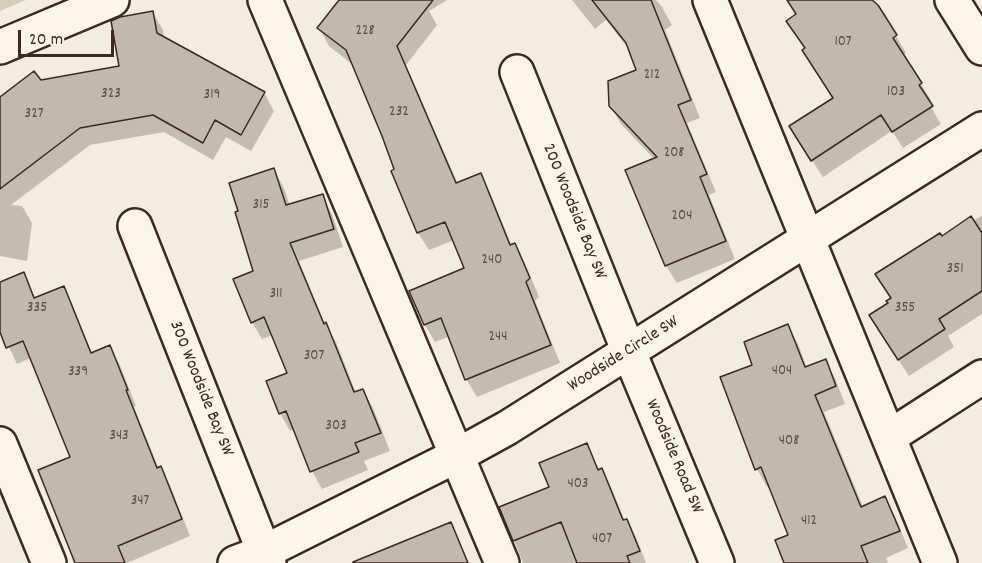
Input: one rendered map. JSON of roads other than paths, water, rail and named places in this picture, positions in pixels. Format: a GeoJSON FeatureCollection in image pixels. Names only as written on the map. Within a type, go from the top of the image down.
{"type":"FeatureCollection","features":[{"type":"Feature","properties":{"kind":"street"},"geometry":{"type":"LineString","coordinates":[[0,46],[112,0]]}},
{"type":"Feature","properties":{"kind":"street"},"geometry":{"type":"LineString","coordinates":[[265,0],[502,563]]}},
{"type":"Feature","properties":{"kind":"street"},"geometry":{"type":"LineString","coordinates":[[710,0],[940,563]]}},
{"type":"Feature","properties":{"kind":"street"},"geometry":{"type":"LineString","coordinates":[[952,0],[982,48]]}},
{"type":"Feature","properties":{"kind":"street","name":"200 Woodside Bay SW"},"geometry":{"type":"LineString","coordinates":[[517,72],[629,352]]}},
{"type":"Feature","properties":{"kind":"street","name":"Woodside Circle SW"},"geometry":{"type":"LineString","coordinates":[[256,559],[507,429],[982,129]]}},
{"type":"Feature","properties":{"kind":"street","name":"300 Woodside Bay SW"},"geometry":{"type":"LineString","coordinates":[[135,226],[256,559]]}},
{"type":"Feature","properties":{"kind":"street","name":"Woodside Road SW"},"geometry":{"type":"LineString","coordinates":[[629,352],[717,563]]}},
{"type":"Feature","properties":{"kind":"street"},"geometry":{"type":"LineString","coordinates":[[890,437],[982,377]]}},
{"type":"Feature","properties":{"kind":"street"},"geometry":{"type":"LineString","coordinates":[[0,444],[49,563]]}}]}
